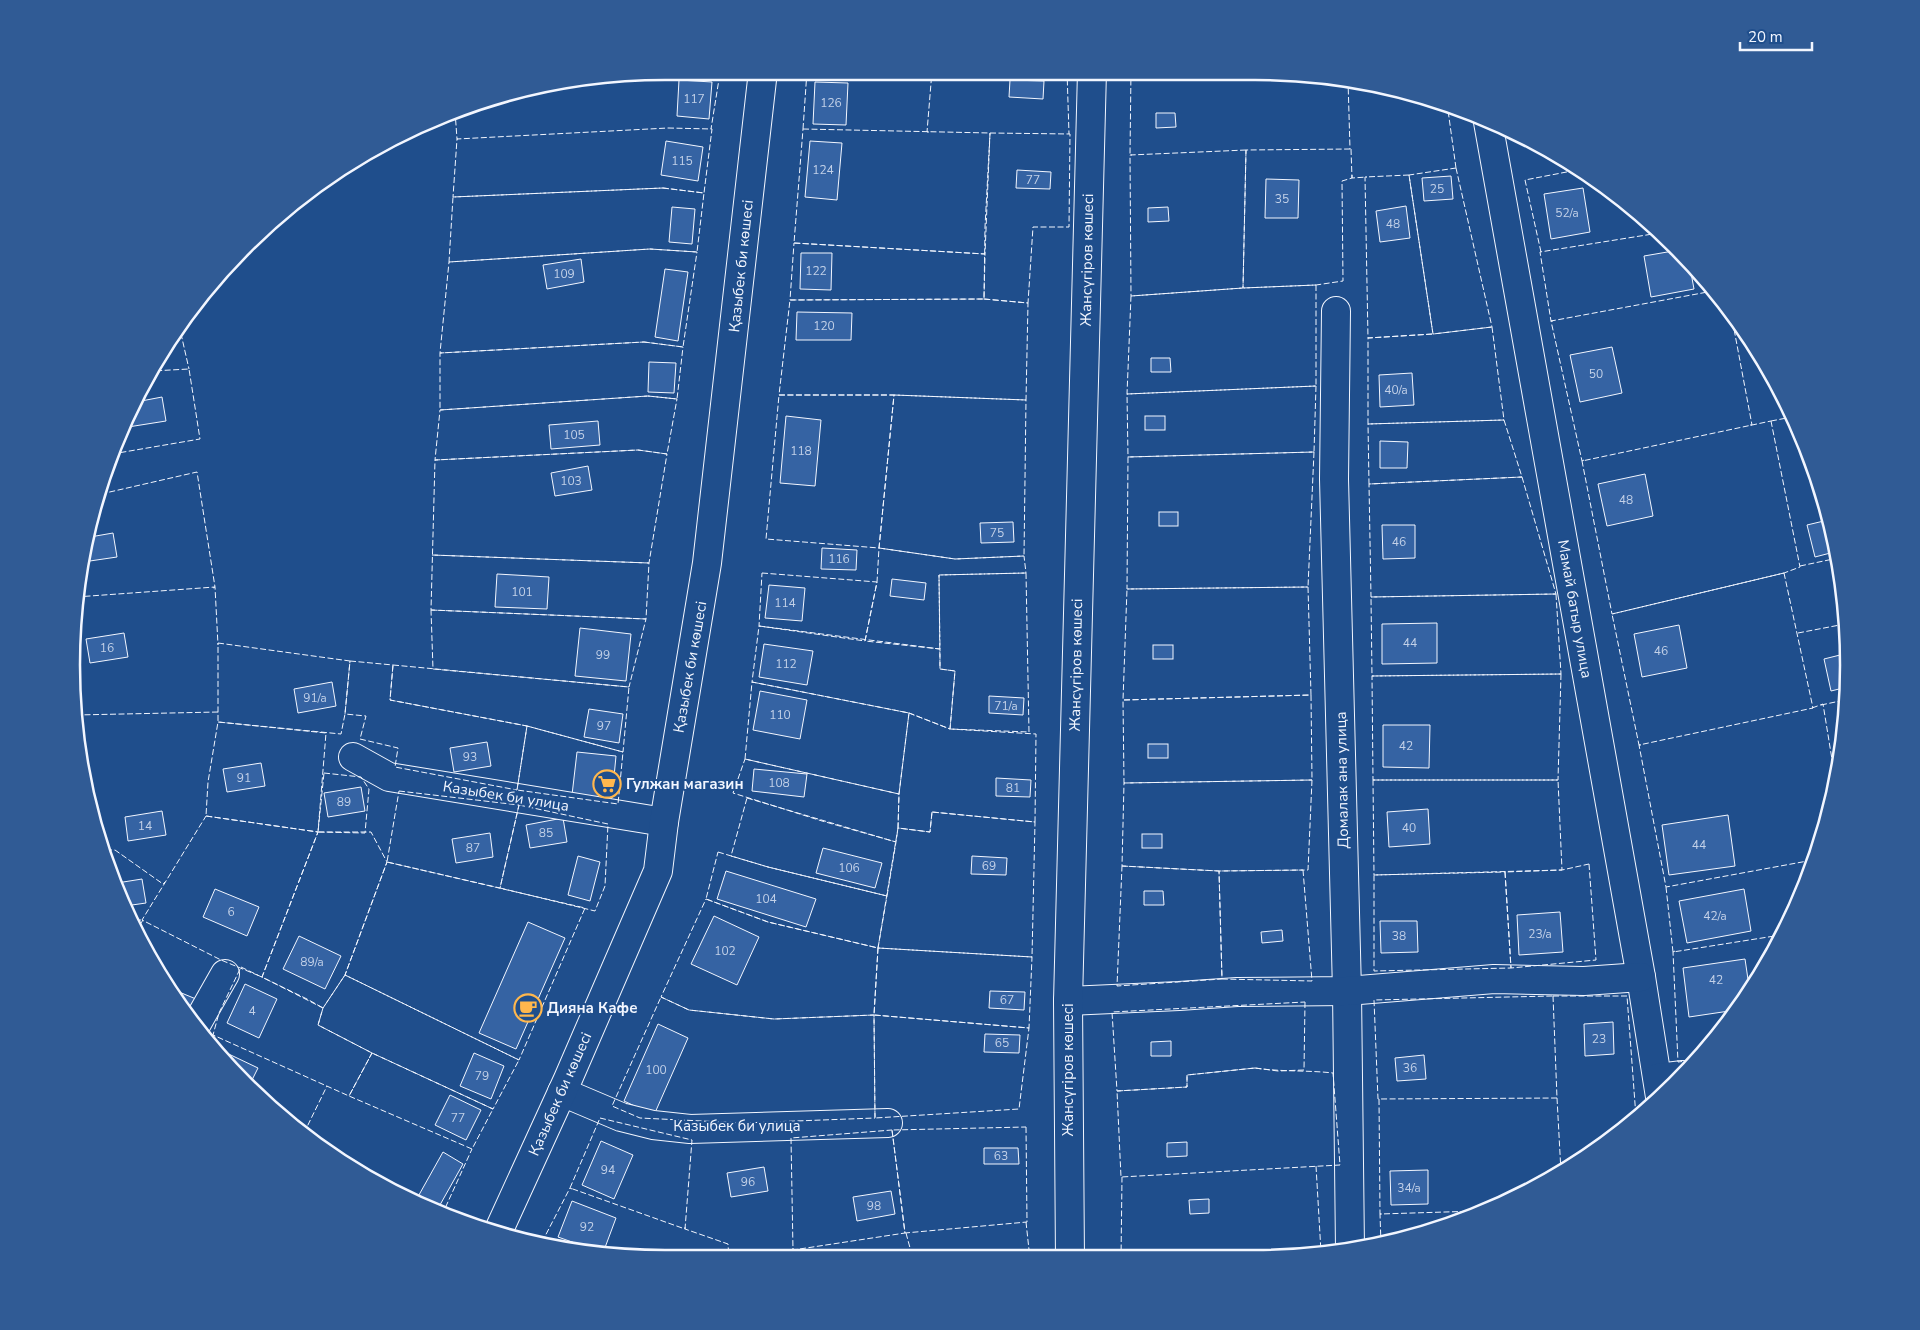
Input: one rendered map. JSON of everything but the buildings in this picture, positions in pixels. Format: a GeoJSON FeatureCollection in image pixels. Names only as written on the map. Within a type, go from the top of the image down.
{"type":"FeatureCollection","features":[{"type":"Feature","properties":{"kind":"street","name":"Қазыбек би көшесі"},"geometry":{"type":"LineString","coordinates":[[501,1226],[562,1092],[658,871],[664,822],[707,563],[762,80]]}},
{"type":"Feature","properties":{"kind":"street","name":"Жансүгіров көшесі"},"geometry":{"type":"LineString","coordinates":[[1070,1250],[1068,1001],[1092,80]]}},
{"type":"Feature","properties":{"kind":"street","name":"Мамай батыр улица"},"geometry":{"type":"LineString","coordinates":[[1496,132],[1641,977],[1667,1081]]}},
{"type":"Feature","properties":{"kind":"street","name":"Домалак ана улица"},"geometry":{"type":"LineString","coordinates":[[1336,310],[1334,479],[1347,991],[1350,1242]]}},
{"type":"Feature","properties":{"kind":"street","name":"Казыбек би улица"},"geometry":{"type":"LineString","coordinates":[[353,757],[389,777],[664,822]]}},
{"type":"Feature","properties":{"kind":"street"},"geometry":{"type":"LineString","coordinates":[[199,1019],[225,974]]}},
{"type":"Feature","properties":{"kind":"street"},"geometry":{"type":"LineString","coordinates":[[1068,1001],[1237,992],[1347,991],[1494,979],[1584,981],[1641,977]]}},
{"type":"Feature","properties":{"kind":"street","name":"Казыбек би улица"},"geometry":{"type":"LineString","coordinates":[[562,1092],[620,1117],[654,1125],[690,1129],[888,1123]]}},
{"type":"Feature","properties":{"kind":"fence"},"geometry":{"type":"LineString","coordinates":[[711,129],[719,80]]}},
{"type":"Feature","properties":{"kind":"fence"},"geometry":{"type":"LineString","coordinates":[[803,129],[806,80]]}},
{"type":"Feature","properties":{"kind":"fence"},"geometry":{"type":"LineString","coordinates":[[929,132],[927,132],[931,80]]}},
{"type":"Feature","properties":{"kind":"fence"},"geometry":{"type":"LineString","coordinates":[[1067,80],[1069,134]]}},
{"type":"Feature","properties":{"kind":"fence"},"geometry":{"type":"LineString","coordinates":[[1131,80],[1130,155],[1132,155]]}},
{"type":"Feature","properties":{"kind":"fence"},"geometry":{"type":"LineString","coordinates":[[1348,88],[1350,149]]}},
{"type":"Feature","properties":{"kind":"fence"},"geometry":{"type":"LineString","coordinates":[[1448,113],[1456,168],[1454,169]]}},
{"type":"Feature","properties":{"kind":"fence"},"geometry":{"type":"LineString","coordinates":[[456,119],[458,139]]}},
{"type":"Feature","properties":{"kind":"fence"},"geometry":{"type":"LineString","coordinates":[[668,128],[712,129],[704,193],[663,188],[453,197],[457,139],[668,128]]}},
{"type":"Feature","properties":{"kind":"fence"},"geometry":{"type":"LineString","coordinates":[[803,129],[990,133],[985,254],[794,243],[803,129]]}},
{"type":"Feature","properties":{"kind":"fence"},"geometry":{"type":"LineString","coordinates":[[990,133],[1070,134],[1069,227],[1033,227],[1028,303],[984,299],[985,227],[990,133]]}},
{"type":"Feature","properties":{"kind":"fence"},"geometry":{"type":"LineString","coordinates":[[1351,149],[1352,178],[1342,181],[1343,281],[1316,285],[1243,288],[1246,150],[1351,149]]}},
{"type":"Feature","properties":{"kind":"fence"},"geometry":{"type":"LineString","coordinates":[[1246,150],[1243,288],[1131,296],[1130,155],[1246,150]]}},
{"type":"Feature","properties":{"kind":"fence"},"geometry":{"type":"LineString","coordinates":[[1456,168],[1492,327],[1433,334],[1409,175],[1456,168]]}},
{"type":"Feature","properties":{"kind":"fence"},"geometry":{"type":"LineString","coordinates":[[1541,252],[1525,180],[1569,172]]}},
{"type":"Feature","properties":{"kind":"fence"},"geometry":{"type":"LineString","coordinates":[[1352,175],[1352,178],[1367,177]]}},
{"type":"Feature","properties":{"kind":"fence"},"geometry":{"type":"LineString","coordinates":[[1409,175],[1433,334],[1368,338],[1365,177],[1409,175]]}},
{"type":"Feature","properties":{"kind":"fence"},"geometry":{"type":"LineString","coordinates":[[663,188],[704,193],[697,252],[650,249],[449,262],[453,197],[663,188]]}},
{"type":"Feature","properties":{"kind":"fence"},"geometry":{"type":"LineString","coordinates":[[1553,321],[1551,321],[1540,252],[1651,234]]}},
{"type":"Feature","properties":{"kind":"fence"},"geometry":{"type":"LineString","coordinates":[[794,243],[985,254],[984,299],[790,300],[794,243]]}},
{"type":"Feature","properties":{"kind":"fence"},"geometry":{"type":"LineString","coordinates":[[650,249],[697,252],[683,347],[644,342],[440,353],[449,262],[650,249]]}},
{"type":"Feature","properties":{"kind":"fence"},"geometry":{"type":"LineString","coordinates":[[1316,285],[1316,386],[1127,394],[1131,296],[1316,285]]}},
{"type":"Feature","properties":{"kind":"fence"},"geometry":{"type":"LineString","coordinates":[[1584,460],[1582,461],[1551,321],[1706,292]]}},
{"type":"Feature","properties":{"kind":"fence"},"geometry":{"type":"LineString","coordinates":[[984,299],[1028,303],[1026,400],[894,395],[779,395],[790,300],[984,299]]}},
{"type":"Feature","properties":{"kind":"fence"},"geometry":{"type":"LineString","coordinates":[[1492,327],[1504,420],[1368,424],[1368,338],[1433,334],[1492,327]]}},
{"type":"Feature","properties":{"kind":"fence"},"geometry":{"type":"LineString","coordinates":[[1734,331],[1752,425],[1750,425]]}},
{"type":"Feature","properties":{"kind":"fence"},"geometry":{"type":"LineString","coordinates":[[182,336],[189,369]]}},
{"type":"Feature","properties":{"kind":"fence"},"geometry":{"type":"LineString","coordinates":[[644,342],[683,347],[677,399],[648,396],[440,410],[440,353],[644,342]]}},
{"type":"Feature","properties":{"kind":"fence"},"geometry":{"type":"LineString","coordinates":[[121,453],[200,439],[189,369],[159,371]]}},
{"type":"Feature","properties":{"kind":"fence"},"geometry":{"type":"LineString","coordinates":[[1316,386],[1314,452],[1128,457],[1127,394],[1316,386]]}},
{"type":"Feature","properties":{"kind":"fence"},"geometry":{"type":"LineString","coordinates":[[779,395],[894,395],[879,548],[766,539],[779,395]]}},
{"type":"Feature","properties":{"kind":"fence"},"geometry":{"type":"LineString","coordinates":[[894,395],[1026,400],[1024,556],[955,559],[879,548],[894,395]]}},
{"type":"Feature","properties":{"kind":"fence"},"geometry":{"type":"LineString","coordinates":[[648,396],[677,399],[667,454],[638,450],[435,460],[440,410],[648,396]]}},
{"type":"Feature","properties":{"kind":"fence"},"geometry":{"type":"LineString","coordinates":[[1771,421],[1785,418]]}},
{"type":"Feature","properties":{"kind":"fence"},"geometry":{"type":"LineString","coordinates":[[1504,420],[1522,477],[1369,484],[1368,424],[1504,420]]}},
{"type":"Feature","properties":{"kind":"fence"},"geometry":{"type":"LineString","coordinates":[[1771,421],[1800,567],[1784,573],[1612,614],[1582,461],[1771,421]]}},
{"type":"Feature","properties":{"kind":"fence"},"geometry":{"type":"LineString","coordinates":[[432,555],[649,563],[646,619],[431,610],[435,460],[638,450],[667,454],[649,563],[432,555]]}},
{"type":"Feature","properties":{"kind":"fence"},"geometry":{"type":"LineString","coordinates":[[1314,452],[1308,587],[1127,589],[1128,457],[1314,452]]}},
{"type":"Feature","properties":{"kind":"fence"},"geometry":{"type":"LineString","coordinates":[[106,493],[197,472],[215,587],[213,588]]}},
{"type":"Feature","properties":{"kind":"fence"},"geometry":{"type":"LineString","coordinates":[[1522,477],[1556,594],[1371,597],[1369,484],[1522,477]]}},
{"type":"Feature","properties":{"kind":"fence"},"geometry":{"type":"LineString","coordinates":[[879,548],[955,559],[1024,556],[1026,573],[939,575],[940,649],[865,641],[877,582],[879,548]]}},
{"type":"Feature","properties":{"kind":"fence"},"geometry":{"type":"LineString","coordinates":[[1800,566],[1830,560]]}},
{"type":"Feature","properties":{"kind":"fence"},"geometry":{"type":"LineString","coordinates":[[762,573],[877,582],[865,641],[759,626],[762,573]]}},
{"type":"Feature","properties":{"kind":"fence"},"geometry":{"type":"LineString","coordinates":[[1026,573],[1029,732],[950,729],[955,671],[940,669],[939,575],[1026,573]]}},
{"type":"Feature","properties":{"kind":"fence"},"geometry":{"type":"LineString","coordinates":[[1784,573],[1813,708],[1639,745],[1612,614],[1784,573]]}},
{"type":"Feature","properties":{"kind":"fence"},"geometry":{"type":"LineString","coordinates":[[84,596],[215,587],[218,645]]}},
{"type":"Feature","properties":{"kind":"fence"},"geometry":{"type":"LineString","coordinates":[[1308,587],[1311,695],[1123,700],[1127,589],[1308,587]]}},
{"type":"Feature","properties":{"kind":"fence"},"geometry":{"type":"LineString","coordinates":[[1556,594],[1561,674],[1372,676],[1371,597],[1556,594]]}},
{"type":"Feature","properties":{"kind":"fence"},"geometry":{"type":"LineString","coordinates":[[431,610],[646,619],[629,687],[433,669],[431,610]]}},
{"type":"Feature","properties":{"kind":"fence"},"geometry":{"type":"LineString","coordinates":[[1798,633],[1839,625]]}},
{"type":"Feature","properties":{"kind":"fence"},"geometry":{"type":"LineString","coordinates":[[759,626],[940,649],[940,669],[955,671],[950,729],[909,713],[752,682],[759,626]]}},
{"type":"Feature","properties":{"kind":"fence"},"geometry":{"type":"LineString","coordinates":[[218,643],[350,661],[345,714],[341,734],[218,722],[218,643]]}},
{"type":"Feature","properties":{"kind":"fence"},"geometry":{"type":"LineString","coordinates":[[350,661],[393,665],[390,700],[527,726],[517,790],[395,767],[398,748],[360,739],[366,716],[345,714],[350,661]]}},
{"type":"Feature","properties":{"kind":"fence"},"geometry":{"type":"LineString","coordinates":[[393,665],[629,687],[623,752],[527,726],[390,700],[393,665]]}},
{"type":"Feature","properties":{"kind":"fence"},"geometry":{"type":"LineString","coordinates":[[1561,674],[1558,780],[1373,780],[1372,676],[1561,674]]}},
{"type":"Feature","properties":{"kind":"fence"},"geometry":{"type":"LineString","coordinates":[[752,682],[909,713],[899,794],[745,759],[752,682]]}},
{"type":"Feature","properties":{"kind":"fence"},"geometry":{"type":"LineString","coordinates":[[1311,695],[1312,780],[1124,783],[1123,700],[1311,695]]}},
{"type":"Feature","properties":{"kind":"fence"},"geometry":{"type":"LineString","coordinates":[[1821,705],[1839,701]]}},
{"type":"Feature","properties":{"kind":"fence"},"geometry":{"type":"LineString","coordinates":[[1812,708],[1823,704],[1832,760]]}},
{"type":"Feature","properties":{"kind":"fence"},"geometry":{"type":"LineString","coordinates":[[82,715],[218,712]]}},
{"type":"Feature","properties":{"kind":"fence"},"geometry":{"type":"LineString","coordinates":[[909,713],[950,729],[1036,734],[1035,822],[932,812],[930,832],[898,828],[899,794],[909,713]]}},
{"type":"Feature","properties":{"kind":"fence"},"geometry":{"type":"LineString","coordinates":[[218,722],[326,733],[318,832],[206,816],[208,782],[218,722]]}},
{"type":"Feature","properties":{"kind":"fence"},"geometry":{"type":"LineString","coordinates":[[527,726],[623,752],[618,804],[517,790],[527,726]]}},
{"type":"Feature","properties":{"kind":"fence"},"geometry":{"type":"LineString","coordinates":[[1641,745],[1639,745],[1666,887],[1806,861]]}},
{"type":"Feature","properties":{"kind":"fence"},"geometry":{"type":"LineString","coordinates":[[745,759],[899,794],[896,842],[733,793],[745,759]]}},
{"type":"Feature","properties":{"kind":"fence"},"geometry":{"type":"LineString","coordinates":[[324,773],[361,777],[369,789],[365,833],[318,832],[324,773]]}},
{"type":"Feature","properties":{"kind":"fence"},"geometry":{"type":"LineString","coordinates":[[1312,780],[1308,870],[1219,871],[1122,866],[1124,783],[1312,780]]}},
{"type":"Feature","properties":{"kind":"fence"},"geometry":{"type":"LineString","coordinates":[[1373,780],[1558,780],[1562,870],[1374,875],[1373,780]]}},
{"type":"Feature","properties":{"kind":"fence"},"geometry":{"type":"LineString","coordinates":[[399,791],[519,805],[500,888],[387,862],[399,791]]}},
{"type":"Feature","properties":{"kind":"fence"},"geometry":{"type":"LineString","coordinates":[[747,798],[896,842],[887,896],[731,856],[747,798]]}},
{"type":"Feature","properties":{"kind":"fence"},"geometry":{"type":"LineString","coordinates":[[519,805],[608,824],[605,886],[595,911],[500,888],[519,805]]}},
{"type":"Feature","properties":{"kind":"fence"},"geometry":{"type":"LineString","coordinates":[[932,812],[1035,822],[1032,957],[878,948],[898,828],[930,832],[932,812]]}},
{"type":"Feature","properties":{"kind":"fence"},"geometry":{"type":"LineString","coordinates":[[206,816],[318,832],[262,977],[221,960],[142,920],[206,816]]}},
{"type":"Feature","properties":{"kind":"fence"},"geometry":{"type":"LineString","coordinates":[[318,832],[371,832],[387,862],[345,975],[323,1008],[262,977],[318,832]]}},
{"type":"Feature","properties":{"kind":"fence"},"geometry":{"type":"LineString","coordinates":[[110,850],[115,850],[163,884],[165,882]]}},
{"type":"Feature","properties":{"kind":"fence"},"geometry":{"type":"LineString","coordinates":[[718,852],[768,867],[887,896],[878,948],[768,922],[706,899],[718,852]]}},
{"type":"Feature","properties":{"kind":"fence"},"geometry":{"type":"LineString","coordinates":[[387,862],[585,908],[519,1060],[345,975],[387,862]]}},
{"type":"Feature","properties":{"kind":"fence"},"geometry":{"type":"LineString","coordinates":[[1589,864],[1596,960],[1511,968],[1505,872],[1562,870],[1589,864]]}},
{"type":"Feature","properties":{"kind":"fence"},"geometry":{"type":"LineString","coordinates":[[1122,866],[1219,871],[1222,979],[1117,986],[1122,866]]}},
{"type":"Feature","properties":{"kind":"fence"},"geometry":{"type":"LineString","coordinates":[[1303,870],[1312,981],[1222,979],[1219,871],[1303,870]]}},
{"type":"Feature","properties":{"kind":"fence"},"geometry":{"type":"LineString","coordinates":[[1505,872],[1511,968],[1374,971],[1374,875],[1505,872]]}},
{"type":"Feature","properties":{"kind":"fence"},"geometry":{"type":"LineString","coordinates":[[1666,887],[1673,952],[1774,936]]}},
{"type":"Feature","properties":{"kind":"fence"},"geometry":{"type":"LineString","coordinates":[[706,899],[768,922],[878,948],[874,1015],[774,1019],[689,1010],[661,997],[706,899]]}},
{"type":"Feature","properties":{"kind":"fence"},"geometry":{"type":"LineString","coordinates":[[140,924],[143,920]]}},
{"type":"Feature","properties":{"kind":"fence"},"geometry":{"type":"LineString","coordinates":[[878,948],[1032,957],[1029,1028],[874,1015],[878,948]]}},
{"type":"Feature","properties":{"kind":"fence"},"geometry":{"type":"LineString","coordinates":[[1675,951],[1673,952],[1678,1062],[1686,1061]]}},
{"type":"Feature","properties":{"kind":"fence"},"geometry":{"type":"LineString","coordinates":[[241,967],[323,1008],[318,1025],[372,1053],[349,1096],[213,1035],[219,1013],[241,967]]}},
{"type":"Feature","properties":{"kind":"fence"},"geometry":{"type":"LineString","coordinates":[[345,975],[519,1060],[493,1109],[372,1053],[318,1025],[323,1008],[345,975]]}},
{"type":"Feature","properties":{"kind":"fence"},"geometry":{"type":"LineString","coordinates":[[1553,996],[1557,1098],[1378,1099],[1374,1000],[1553,996]]}},
{"type":"Feature","properties":{"kind":"fence"},"geometry":{"type":"LineString","coordinates":[[1553,996],[1627,996],[1635,1109]]}},
{"type":"Feature","properties":{"kind":"fence"},"geometry":{"type":"LineString","coordinates":[[661,997],[689,1010],[774,1019],[874,1015],[875,1118],[743,1123],[640,1118],[612,1106],[661,997]]}},
{"type":"Feature","properties":{"kind":"fence"},"geometry":{"type":"LineString","coordinates":[[1305,1002],[1304,1070],[1278,1071],[1255,1068],[1187,1075],[1187,1087],[1117,1091],[1112,1012],[1305,1002]]}},
{"type":"Feature","properties":{"kind":"fence"},"geometry":{"type":"LineString","coordinates":[[874,1015],[1029,1028],[1019,1109],[875,1118],[874,1015]]}},
{"type":"Feature","properties":{"kind":"fence"},"geometry":{"type":"LineString","coordinates":[[372,1053],[493,1109],[472,1149],[349,1096],[372,1053]]}},
{"type":"Feature","properties":{"kind":"fence"},"geometry":{"type":"LineString","coordinates":[[1255,1068],[1333,1073],[1340,1165],[1121,1177],[1117,1091],[1187,1087],[1187,1075],[1255,1068]]}},
{"type":"Feature","properties":{"kind":"fence"},"geometry":{"type":"LineString","coordinates":[[307,1127],[327,1086]]}},
{"type":"Feature","properties":{"kind":"fence"},"geometry":{"type":"LineString","coordinates":[[1557,1098],[1561,1164]]}},
{"type":"Feature","properties":{"kind":"fence"},"geometry":{"type":"LineString","coordinates":[[1379,1099],[1380,1214],[1462,1211]]}},
{"type":"Feature","properties":{"kind":"fence"},"geometry":{"type":"LineString","coordinates":[[600,1118],[692,1140],[685,1229],[570,1188],[600,1118]]}},
{"type":"Feature","properties":{"kind":"fence"},"geometry":{"type":"LineString","coordinates":[[1026,1127],[1027,1222],[905,1233],[892,1130],[1026,1127]]}},
{"type":"Feature","properties":{"kind":"fence"},"geometry":{"type":"LineString","coordinates":[[892,1130],[905,1233],[793,1250],[791,1138],[892,1130]]}},
{"type":"Feature","properties":{"kind":"fence"},"geometry":{"type":"LineString","coordinates":[[446,1207],[472,1149]]}},
{"type":"Feature","properties":{"kind":"fence"},"geometry":{"type":"LineString","coordinates":[[1316,1166],[1321,1246]]}},
{"type":"Feature","properties":{"kind":"fence"},"geometry":{"type":"LineString","coordinates":[[1121,1250],[1122,1177]]}},
{"type":"Feature","properties":{"kind":"fence"},"geometry":{"type":"LineString","coordinates":[[544,1237],[570,1188],[572,1189]]}},
{"type":"Feature","properties":{"kind":"fence"},"geometry":{"type":"LineString","coordinates":[[1381,1236],[1380,1214],[1383,1214]]}},
{"type":"Feature","properties":{"kind":"fence"},"geometry":{"type":"LineString","coordinates":[[1026,1222],[1029,1250]]}},
{"type":"Feature","properties":{"kind":"fence"},"geometry":{"type":"LineString","coordinates":[[685,1227],[685,1229],[728,1244],[728,1250]]}},
{"type":"Feature","properties":{"kind":"fence"},"geometry":{"type":"LineString","coordinates":[[906,1233],[911,1250]]}},
{"type":"Feature","properties":{"kind":"place","name":"Гулжан магазин"},"geometry":{"type":"Point","coordinates":[607,784]}},
{"type":"Feature","properties":{"kind":"place","name":"Дияна Кафе"},"geometry":{"type":"Point","coordinates":[528,1008]}}]}
